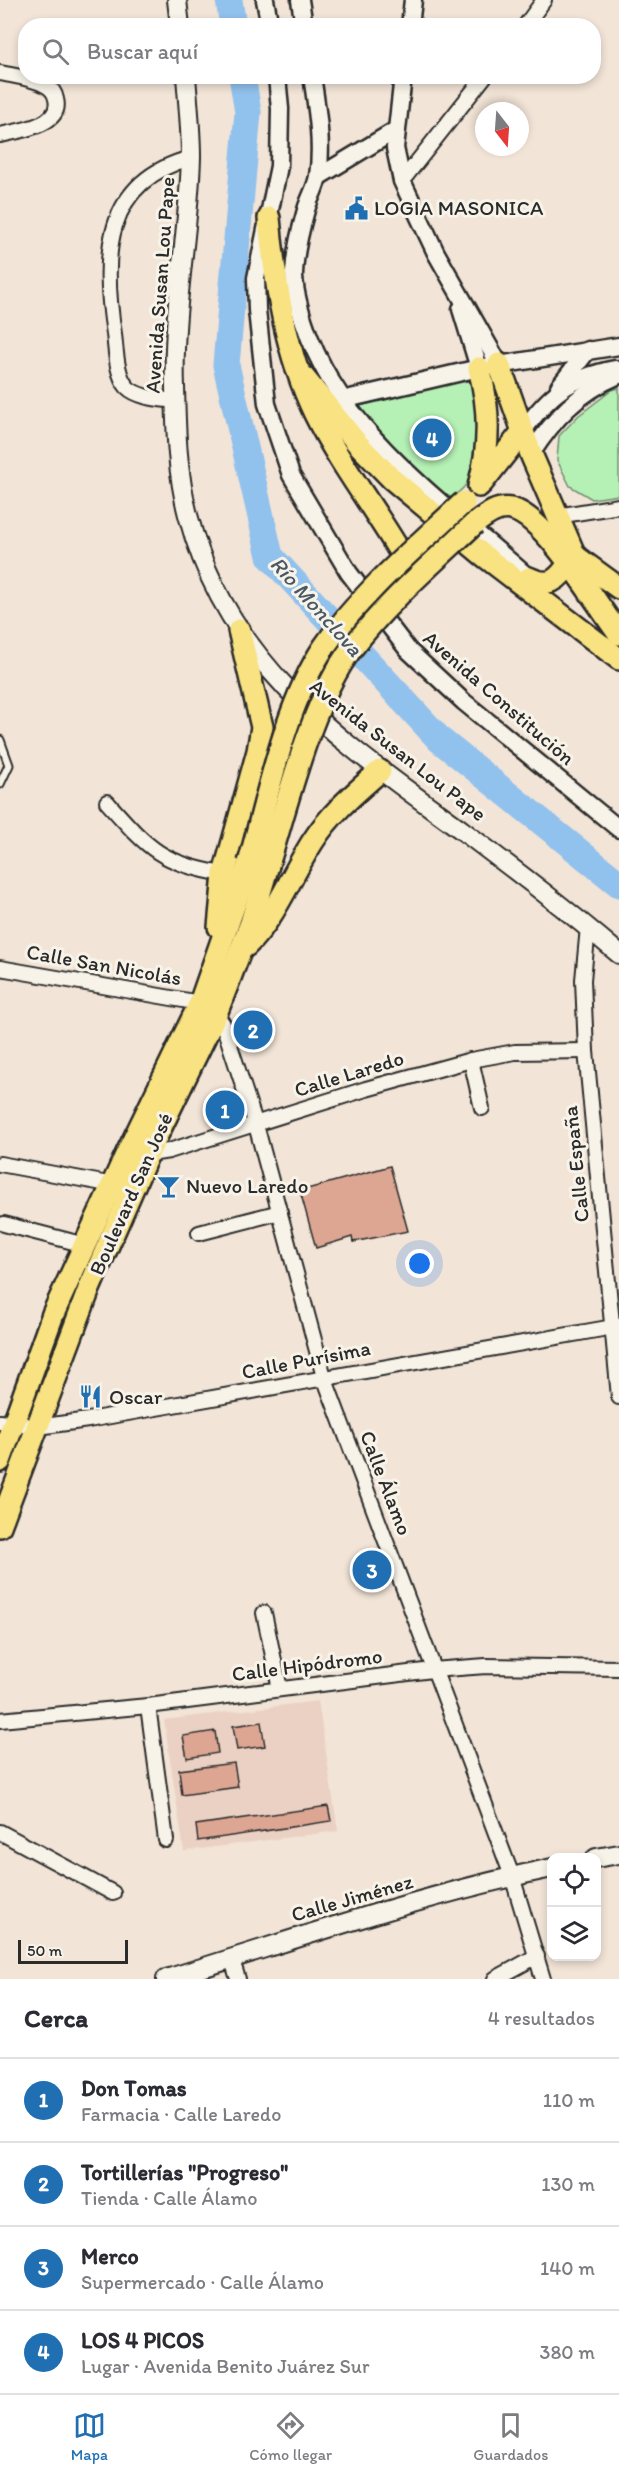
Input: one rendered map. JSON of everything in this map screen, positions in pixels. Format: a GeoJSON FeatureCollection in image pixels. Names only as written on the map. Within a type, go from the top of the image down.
{"type":"FeatureCollection","features":[{"type":"Feature","properties":{"kind":"main road"},"geometry":{"type":"LineString","coordinates":[[177,0],[179,18]]}},
{"type":"Feature","properties":{"kind":"main road","name":"Avenida Susan Lou Pape"},"geometry":{"type":"LineString","coordinates":[[186,84],[191,158],[175,340],[175,401],[181,484],[189,518],[207,569],[239,630],[273,676],[298,702],[380,771],[588,927],[619,954]]}},
{"type":"Feature","properties":{"kind":"main road"},"geometry":{"type":"LineString","coordinates":[[269,218],[281,306],[297,369],[316,415],[404,559]]}},
{"type":"Feature","properties":{"kind":"main road"},"geometry":{"type":"LineString","coordinates":[[489,366],[523,431],[572,560],[619,588]]}},
{"type":"Feature","properties":{"kind":"main road"},"geometry":{"type":"LineString","coordinates":[[479,486],[487,447],[489,366]]}},
{"type":"Feature","properties":{"kind":"main road"},"geometry":{"type":"LineString","coordinates":[[297,369],[357,443],[392,479],[519,585],[619,659]]}},
{"type":"Feature","properties":{"kind":"main road"},"geometry":{"type":"LineString","coordinates":[[258,864],[290,719],[308,676],[323,649],[346,618],[479,486],[523,431]]}},
{"type":"Feature","properties":{"kind":"main road"},"geometry":{"type":"LineString","coordinates":[[258,864],[330,684],[351,649],[387,607],[474,524],[495,510],[517,511],[542,530],[572,560],[616,627]]}},
{"type":"Feature","properties":{"kind":"main road"},"geometry":{"type":"LineString","coordinates":[[529,578],[544,584],[552,582],[572,560]]}},
{"type":"Feature","properties":{"kind":"main road"},"geometry":{"type":"LineString","coordinates":[[529,578],[566,608],[616,627]]}},
{"type":"Feature","properties":{"kind":"main road"},"geometry":{"type":"LineString","coordinates":[[219,952],[219,918],[224,874],[258,751],[262,727],[239,630]]}},
{"type":"Feature","properties":{"kind":"main road"},"geometry":{"type":"LineString","coordinates":[[241,951],[270,919],[296,870],[326,823],[344,802],[380,771]]}},
{"type":"Feature","properties":{"kind":"main road","name":"Boulevard San José"},"geometry":{"type":"LineString","coordinates":[[0,1526],[38,1427],[123,1187],[208,1008],[241,951],[258,864]]}},
{"type":"Feature","properties":{"kind":"main road","name":"Boulevard San José"},"geometry":{"type":"LineString","coordinates":[[208,1008],[219,952],[258,864]]}},
{"type":"Feature","properties":{"kind":"main road","name":"Boulevard San José"},"geometry":{"type":"LineString","coordinates":[[0,1461],[6,1424],[85,1245],[123,1187]]}},
{"type":"Feature","properties":{"kind":"main road"},"geometry":{"type":"LineString","coordinates":[[49,1395],[38,1354],[75,1324]]}},
{"type":"Feature","properties":{"kind":"main road"},"geometry":{"type":"LineString","coordinates":[[601,1857],[619,1854]]}},
{"type":"Feature","properties":{"kind":"main road","name":"Calle Jiménez"},"geometry":{"type":"LineString","coordinates":[[166,1979],[231,1957],[512,1876],[547,1869]]}},
{"type":"Feature","properties":{"kind":"street"},"geometry":{"type":"LineString","coordinates":[[265,0],[268,18]]}},
{"type":"Feature","properties":{"kind":"street"},"geometry":{"type":"LineString","coordinates":[[300,0],[303,18]]}},
{"type":"Feature","properties":{"kind":"street"},"geometry":{"type":"LineString","coordinates":[[411,18],[413,0]]}},
{"type":"Feature","properties":{"kind":"street"},"geometry":{"type":"LineString","coordinates":[[531,18],[544,0]]}},
{"type":"Feature","properties":{"kind":"street"},"geometry":{"type":"LineString","coordinates":[[0,73],[18,78]]}},
{"type":"Feature","properties":{"kind":"street"},"geometry":{"type":"LineString","coordinates":[[0,135],[30,129],[45,122],[55,113],[57,102],[51,89],[43,84]]}},
{"type":"Feature","properties":{"kind":"street","name":"Avenida Constitución"},"geometry":{"type":"LineString","coordinates":[[278,84],[280,109],[279,166],[256,278],[260,356],[267,404],[291,475],[349,573],[408,650],[464,702],[619,829]]}},
{"type":"Feature","properties":{"kind":"street"},"geometry":{"type":"LineString","coordinates":[[313,84],[320,138],[318,177],[297,244],[294,276],[301,314],[314,350],[342,400],[378,442],[418,481],[529,578]]}},
{"type":"Feature","properties":{"kind":"street"},"geometry":{"type":"LineString","coordinates":[[402,84],[395,148],[402,182],[458,294],[489,366]]}},
{"type":"Feature","properties":{"kind":"street"},"geometry":{"type":"LineString","coordinates":[[402,182],[479,84]]}},
{"type":"Feature","properties":{"kind":"street"},"geometry":{"type":"LineString","coordinates":[[318,177],[396,130]]}},
{"type":"Feature","properties":{"kind":"street"},"geometry":{"type":"LineString","coordinates":[[175,401],[138,394],[128,388],[122,377],[113,326],[110,250],[118,212],[141,182],[165,165],[191,158]]}},
{"type":"Feature","properties":{"kind":"street"},"geometry":{"type":"LineString","coordinates":[[342,400],[489,366],[619,346]]}},
{"type":"Feature","properties":{"kind":"street"},"geometry":{"type":"LineString","coordinates":[[523,431],[588,350]]}},
{"type":"Feature","properties":{"kind":"street"},"geometry":{"type":"LineString","coordinates":[[554,392],[573,381],[619,368]]}},
{"type":"Feature","properties":{"kind":"street"},"geometry":{"type":"LineString","coordinates":[[531,454],[561,413],[573,402],[600,383],[619,375]]}},
{"type":"Feature","properties":{"kind":"street"},"geometry":{"type":"LineString","coordinates":[[557,516],[619,506]]}},
{"type":"Feature","properties":{"kind":"street"},"geometry":{"type":"LineString","coordinates":[[107,802],[133,831],[165,858],[197,869],[224,874]]}},
{"type":"Feature","properties":{"kind":"street","name":"Calle España"},"geometry":{"type":"LineString","coordinates":[[588,927],[583,980],[586,1051],[617,1326],[619,1396]]}},
{"type":"Feature","properties":{"kind":"street","name":"Calle San Nicolás"},"geometry":{"type":"LineString","coordinates":[[0,968],[208,1008]]}},
{"type":"Feature","properties":{"kind":"street","name":"Calle Álamo"},"geometry":{"type":"LineString","coordinates":[[208,1008],[230,1040],[256,1125],[324,1377],[432,1670],[512,1876],[543,1979]]}},
{"type":"Feature","properties":{"kind":"street","name":"Calle Laredo"},"geometry":{"type":"LineString","coordinates":[[137,1154],[256,1125],[366,1089],[471,1060],[515,1052],[586,1051]]}},
{"type":"Feature","properties":{"kind":"street"},"geometry":{"type":"LineString","coordinates":[[471,1060],[482,1108]]}},
{"type":"Feature","properties":{"kind":"street"},"geometry":{"type":"LineString","coordinates":[[0,1164],[123,1187]]}},
{"type":"Feature","properties":{"kind":"street"},"geometry":{"type":"LineString","coordinates":[[199,1233],[280,1212]]}},
{"type":"Feature","properties":{"kind":"street"},"geometry":{"type":"LineString","coordinates":[[4,1224],[85,1245]]}},
{"type":"Feature","properties":{"kind":"street","name":"Calle Purísima"},"geometry":{"type":"LineString","coordinates":[[6,1424],[38,1427],[204,1400],[617,1326]]}},
{"type":"Feature","properties":{"kind":"street"},"geometry":{"type":"LineString","coordinates":[[264,1613],[280,1689]]}},
{"type":"Feature","properties":{"kind":"street","name":"Calle Hipódromo"},"geometry":{"type":"LineString","coordinates":[[0,1720],[148,1706],[432,1670],[508,1666],[619,1668]]}},
{"type":"Feature","properties":{"kind":"street"},"geometry":{"type":"LineString","coordinates":[[148,1706],[165,1840]]}},
{"type":"Feature","properties":{"kind":"street"},"geometry":{"type":"LineString","coordinates":[[0,1832],[113,1893]]}},
{"type":"Feature","properties":{"kind":"street"},"geometry":{"type":"LineString","coordinates":[[495,1979],[537,1956]]}},
{"type":"Feature","properties":{"kind":"street"},"geometry":{"type":"LineString","coordinates":[[231,1957],[238,1979]]}},
{"type":"Feature","properties":{"kind":"lane"},"geometry":{"type":"LineString","coordinates":[[0,740],[9,765],[0,784]]}},
{"type":"Feature","properties":{"kind":"shaded area"},"geometry":{"type":"Polygon","coordinates":[[[318,1701],[338,1831],[184,1851],[164,1720],[318,1701]]]}},
{"type":"Feature","properties":{"kind":"green space"},"geometry":{"type":"Polygon","coordinates":[[[466,380],[475,386],[479,432],[476,464],[462,489],[449,498],[397,451],[359,406],[466,380]]]}},
{"type":"Feature","properties":{"kind":"green space"},"geometry":{"type":"Polygon","coordinates":[[[619,388],[619,495],[592,499],[570,486],[557,460],[559,436],[578,416],[612,390],[619,388]]]}},
{"type":"Feature","properties":{"kind":"building"},"geometry":{"type":"Polygon","coordinates":[[[390,1166],[408,1231],[353,1242],[352,1237],[316,1248],[300,1191],[390,1166]]]}},
{"type":"Feature","properties":{"kind":"building"},"geometry":{"type":"Polygon","coordinates":[[[261,1722],[265,1746],[237,1750],[233,1726],[261,1722]]]}},
{"type":"Feature","properties":{"kind":"building"},"geometry":{"type":"Polygon","coordinates":[[[215,1731],[218,1753],[187,1758],[183,1736],[215,1731]]]}},
{"type":"Feature","properties":{"kind":"building"},"geometry":{"type":"Polygon","coordinates":[[[234,1763],[238,1787],[182,1795],[179,1770],[234,1763]]]}},
{"type":"Feature","properties":{"kind":"building"},"geometry":{"type":"Polygon","coordinates":[[[328,1806],[331,1821],[198,1841],[196,1825],[328,1806]]]}},
{"type":"Feature","properties":{"kind":"waterway","name":"Río Monclova"},"geometry":{"type":"LineString","coordinates":[[229,0],[232,18]]}},
{"type":"Feature","properties":{"kind":"waterway","name":"Río Monclova"},"geometry":{"type":"LineString","coordinates":[[243,84],[248,112],[226,365],[270,556],[440,740],[619,884]]}},
{"type":"Feature","properties":{"kind":"place","name":"LOGIA MASONICA"},"geometry":{"type":"Point","coordinates":[356,208]}},
{"type":"Feature","properties":{"kind":"place","name":"LOS 4 PICOS"},"geometry":{"type":"Point","coordinates":[432,438]}},
{"type":"Feature","properties":{"kind":"place","name":"Tortillerías \"Progreso\""},"geometry":{"type":"Point","coordinates":[253,1030]}},
{"type":"Feature","properties":{"kind":"place","name":"Don Tomas"},"geometry":{"type":"Point","coordinates":[225,1110]}},
{"type":"Feature","properties":{"kind":"place","name":"Nuevo Laredo"},"geometry":{"type":"Point","coordinates":[168,1186]}},
{"type":"Feature","properties":{"kind":"place","name":"Oscar"},"geometry":{"type":"Point","coordinates":[91,1397]}},
{"type":"Feature","properties":{"kind":"place","name":"Merco"},"geometry":{"type":"Point","coordinates":[372,1570]}}]}
